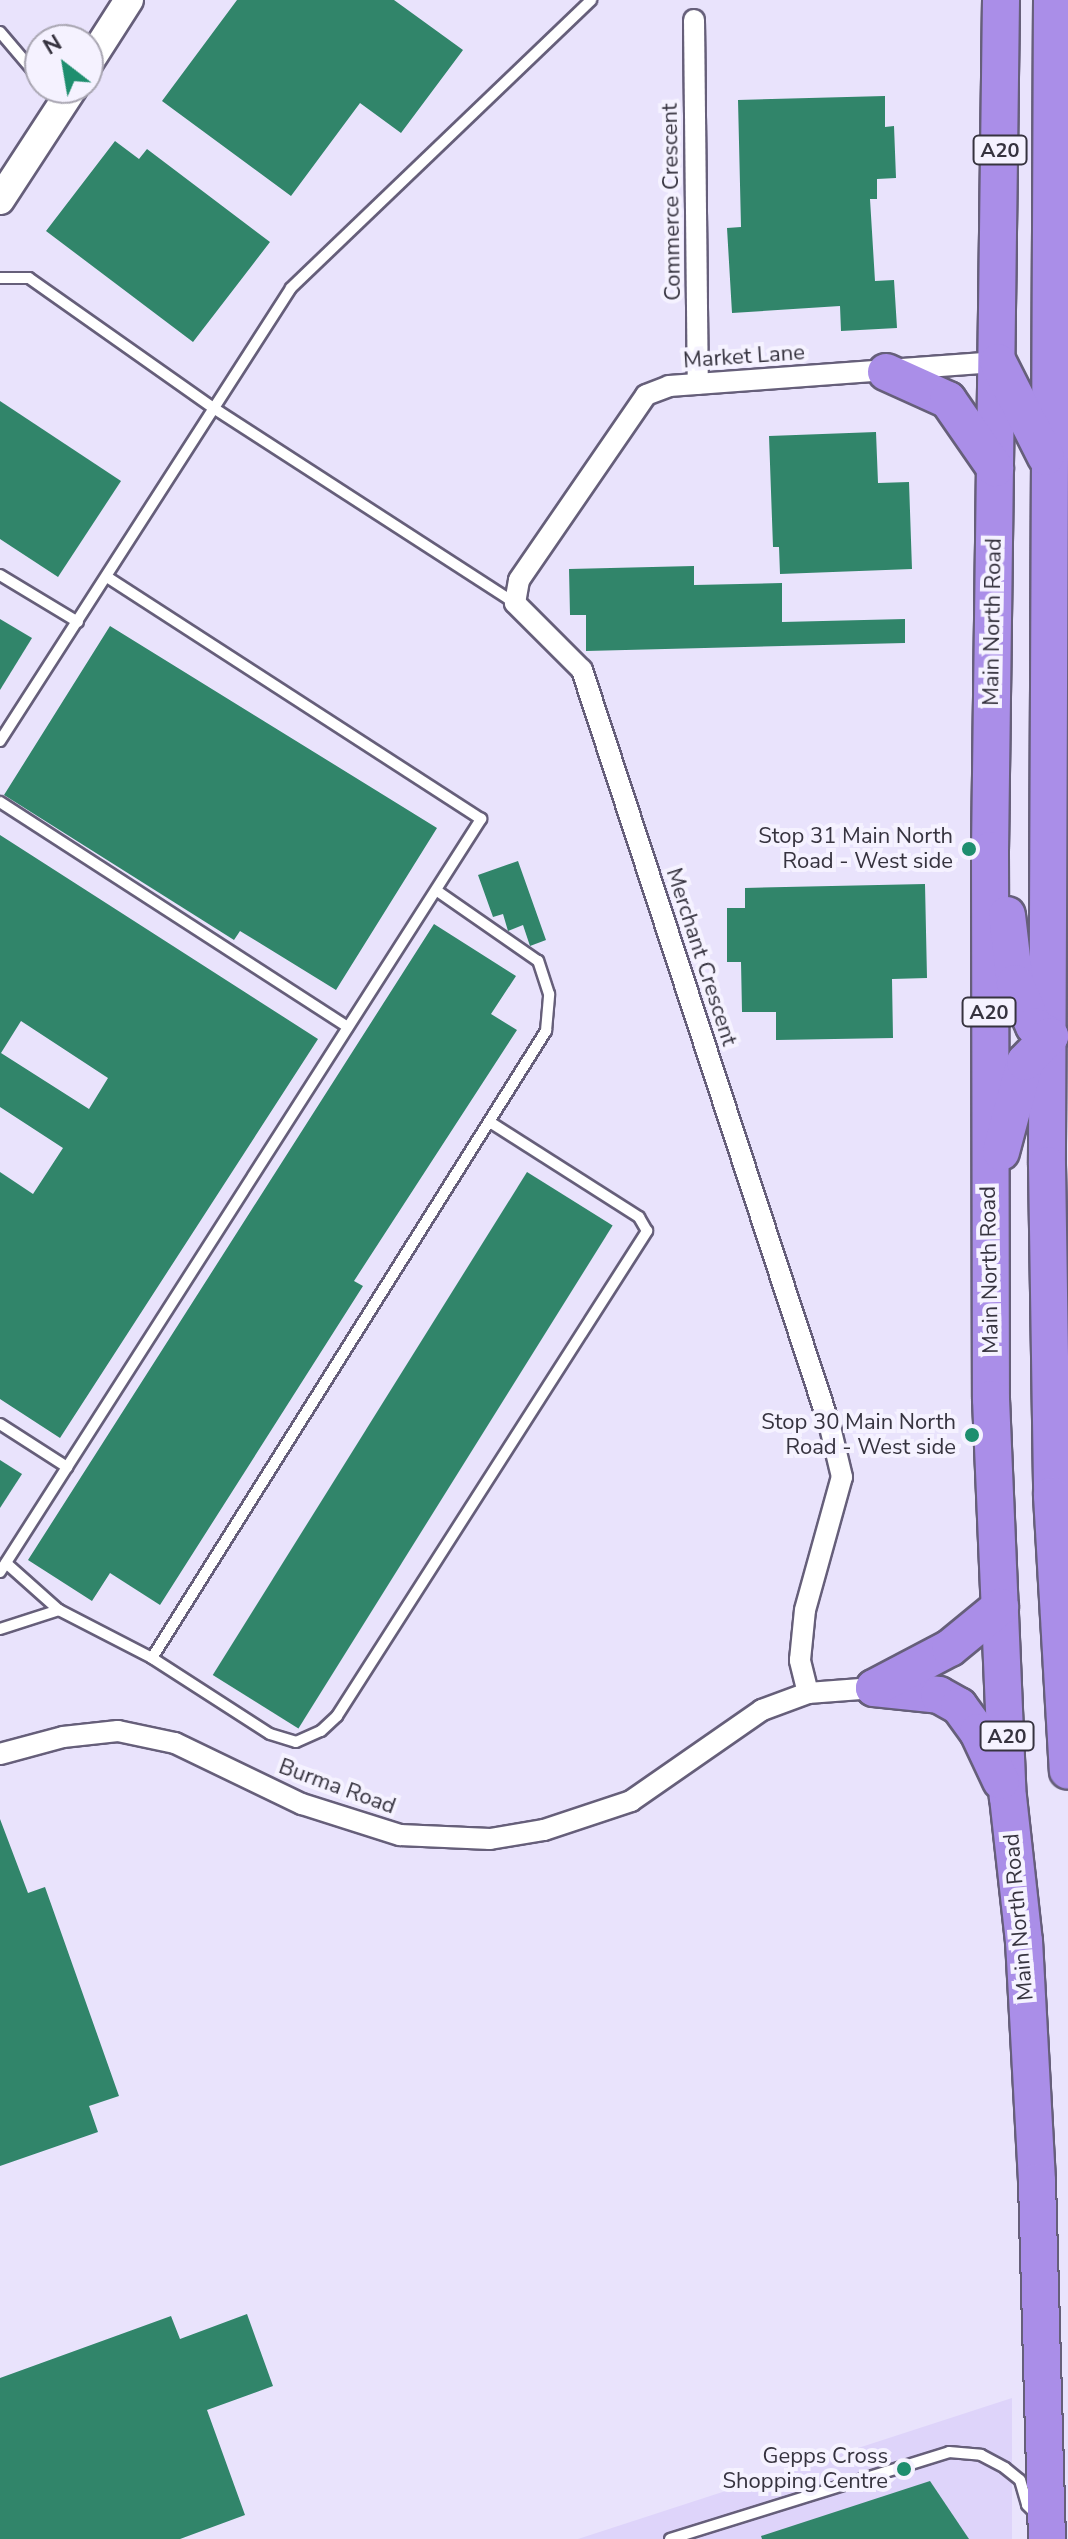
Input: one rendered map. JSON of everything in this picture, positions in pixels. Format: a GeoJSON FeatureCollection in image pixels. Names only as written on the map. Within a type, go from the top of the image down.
{"type":"FeatureCollection","features":[{"type":"Feature","properties":{"kind":"highway","name":"Main North Road"},"geometry":{"type":"LineString","coordinates":[[1001,0],[990,850],[991,1410],[1008,1797],[1026,1971],[1047,2532]]}},
{"type":"Feature","properties":{"kind":"highway","name":"A20"},"geometry":{"type":"LineString","coordinates":[[1052,0],[1060,376],[1051,466],[1059,1055],[1052,1496],[1068,1771]]}},
{"type":"Feature","properties":{"kind":"highway"},"geometry":{"type":"LineString","coordinates":[[998,362],[1051,466]]}},
{"type":"Feature","properties":{"kind":"highway"},"geometry":{"type":"LineString","coordinates":[[886,372],[948,400],[995,468]]}},
{"type":"Feature","properties":{"kind":"highway"},"geometry":{"type":"LineString","coordinates":[[989,1174],[1008,1139],[1025,1062],[1059,1055],[1034,1026],[1015,983],[1012,933],[990,850]]}},
{"type":"Feature","properties":{"kind":"highway"},"geometry":{"type":"LineString","coordinates":[[874,1688],[950,1648],[1000,1607]]}},
{"type":"Feature","properties":{"kind":"highway"},"geometry":{"type":"LineString","coordinates":[[874,1688],[939,1695],[959,1706],[978,1732],[1008,1797]]}},
{"type":"Feature","properties":{"kind":"street"},"geometry":{"type":"LineString","coordinates":[[104,39],[129,0]]}},
{"type":"Feature","properties":{"kind":"street","name":"Commerce Crescent"},"geometry":{"type":"LineString","coordinates":[[694,20],[698,384]]}},
{"type":"Feature","properties":{"kind":"street"},"geometry":{"type":"LineString","coordinates":[[0,200],[56,104]]}},
{"type":"Feature","properties":{"kind":"street","name":"Market Lane"},"geometry":{"type":"LineString","coordinates":[[515,603],[519,580],[646,395],[698,384],[886,372],[918,365],[998,362]]}},
{"type":"Feature","properties":{"kind":"street","name":"Merchant Crescent"},"geometry":{"type":"LineString","coordinates":[[515,603],[582,670],[830,1427],[842,1477],[805,1610],[800,1660],[808,1693]]}},
{"type":"Feature","properties":{"kind":"street","name":"Burma Road"},"geometry":{"type":"LineString","coordinates":[[0,1754],[63,1737],[118,1731],[175,1743],[302,1804],[400,1835],[490,1839],[544,1830],[631,1801],[762,1710],[808,1693],[874,1688]]}},
{"type":"Feature","properties":{"kind":"lane"},"geometry":{"type":"LineString","coordinates":[[0,741],[291,288],[591,0]]}},
{"type":"Feature","properties":{"kind":"lane"},"geometry":{"type":"LineString","coordinates":[[0,32],[24,60]]}},
{"type":"Feature","properties":{"kind":"lane","name":"Merchant Crescent"},"geometry":{"type":"LineString","coordinates":[[0,278],[29,278],[215,409],[515,603]]}},
{"type":"Feature","properties":{"kind":"lane"},"geometry":{"type":"LineString","coordinates":[[0,575],[78,622]]}},
{"type":"Feature","properties":{"kind":"lane"},"geometry":{"type":"LineString","coordinates":[[107,577],[481,819],[3,1567],[59,1610],[152,1658],[270,1734],[296,1742],[321,1731],[337,1716],[647,1231],[639,1217],[490,1122]]}},
{"type":"Feature","properties":{"kind":"lane"},"geometry":{"type":"LineString","coordinates":[[0,802],[348,1027]]}},
{"type":"Feature","properties":{"kind":"lane"},"geometry":{"type":"LineString","coordinates":[[152,1658],[546,1031],[549,994],[538,961],[436,890]]}},
{"type":"Feature","properties":{"kind":"lane"},"geometry":{"type":"LineString","coordinates":[[0,1424],[67,1467]]}},
{"type":"Feature","properties":{"kind":"lane"},"geometry":{"type":"LineString","coordinates":[[0,1629],[59,1610]]}},
{"type":"Feature","properties":{"kind":"lane"},"geometry":{"type":"LineString","coordinates":[[670,2539],[949,2452],[981,2455],[1020,2480],[1027,2505],[1047,2532]]}},
{"type":"Feature","properties":{"kind":"shaded area","name":"Gepps Cross Shopping Centre"},"geometry":{"type":"Polygon","coordinates":[[[1012,2398],[1012,2539],[578,2539],[1012,2398]]]}},
{"type":"Feature","properties":{"kind":"building"},"geometry":{"type":"Polygon","coordinates":[[[237,0],[394,0],[463,50],[401,133],[360,103],[291,196],[162,101],[237,0]]]}},
{"type":"Feature","properties":{"kind":"building"},"geometry":{"type":"Polygon","coordinates":[[[885,96],[885,127],[894,126],[896,178],[877,179],[877,199],[870,199],[875,281],[894,280],[897,328],[841,331],[840,306],[732,313],[727,228],[741,227],[738,100],[885,96]]]}},
{"type":"Feature","properties":{"kind":"building"},"geometry":{"type":"Polygon","coordinates":[[[115,141],[139,159],[147,149],[270,242],[193,342],[46,231],[115,141]]]}},
{"type":"Feature","properties":{"kind":"building"},"geometry":{"type":"Polygon","coordinates":[[[0,401],[121,481],[58,577],[0,539],[0,401]]]}},
{"type":"Feature","properties":{"kind":"building"},"geometry":{"type":"Polygon","coordinates":[[[876,432],[878,483],[909,482],[912,569],[780,574],[779,547],[773,547],[769,436],[876,432]]]}},
{"type":"Feature","properties":{"kind":"building"},"geometry":{"type":"Polygon","coordinates":[[[694,566],[694,585],[782,583],[782,622],[905,619],[905,643],[586,651],[586,615],[570,615],[569,569],[694,566]]]}},
{"type":"Feature","properties":{"kind":"building"},"geometry":{"type":"Polygon","coordinates":[[[0,619],[32,638],[0,690],[0,619]]]}},
{"type":"Feature","properties":{"kind":"building"},"geometry":{"type":"Polygon","coordinates":[[[110,626],[437,828],[336,990],[240,931],[234,940],[4,795],[110,626]]]}},
{"type":"Feature","properties":{"kind":"building"},"geometry":{"type":"Polygon","coordinates":[[[0,835],[318,1039],[60,1438],[0,1399],[0,1172],[33,1194],[63,1148],[0,1107],[0,835]],[[21,1021],[1,1053],[89,1109],[108,1078],[21,1021]]]}},
{"type":"Feature","properties":{"kind":"building"},"geometry":{"type":"Polygon","coordinates":[[[518,861],[546,940],[530,946],[523,925],[508,931],[503,914],[493,917],[478,875],[518,861]]]}},
{"type":"Feature","properties":{"kind":"building"},"geometry":{"type":"Polygon","coordinates":[[[925,884],[927,978],[892,979],[893,1038],[776,1040],[776,1012],[742,1012],[741,962],[727,962],[727,908],[745,908],[745,888],[925,884]]]}},
{"type":"Feature","properties":{"kind":"building"},"geometry":{"type":"Polygon","coordinates":[[[434,924],[516,976],[491,1014],[517,1030],[354,1281],[363,1286],[160,1605],[110,1573],[92,1601],[28,1560],[434,924]]]}},
{"type":"Feature","properties":{"kind":"building"},"geometry":{"type":"Polygon","coordinates":[[[527,1172],[613,1226],[298,1728],[213,1675],[527,1172]]]}},
{"type":"Feature","properties":{"kind":"building"},"geometry":{"type":"Polygon","coordinates":[[[0,1460],[22,1474],[0,1508],[0,1460]]]}},
{"type":"Feature","properties":{"kind":"building"},"geometry":{"type":"Polygon","coordinates":[[[0,1819],[28,1893],[45,1887],[119,2096],[89,2106],[98,2132],[0,2166],[0,1819]]]}},
{"type":"Feature","properties":{"kind":"building"},"geometry":{"type":"Polygon","coordinates":[[[247,2314],[273,2386],[207,2410],[245,2515],[180,2539],[0,2539],[0,2378],[171,2316],[180,2339],[247,2314]]]}},
{"type":"Feature","properties":{"kind":"building"},"geometry":{"type":"Polygon","coordinates":[[[930,2481],[969,2539],[762,2539],[761,2536],[930,2481]]]}},
{"type":"Feature","properties":{"kind":"place","name":"Stop 31 Main North Road - West side"},"geometry":{"type":"Point","coordinates":[969,849]}},
{"type":"Feature","properties":{"kind":"place","name":"Stop 30 Main North Road - West side"},"geometry":{"type":"Point","coordinates":[972,1435]}},
{"type":"Feature","properties":{"kind":"place","name":"Gepps Cross Shopping Centre"},"geometry":{"type":"Point","coordinates":[904,2469]}}]}
